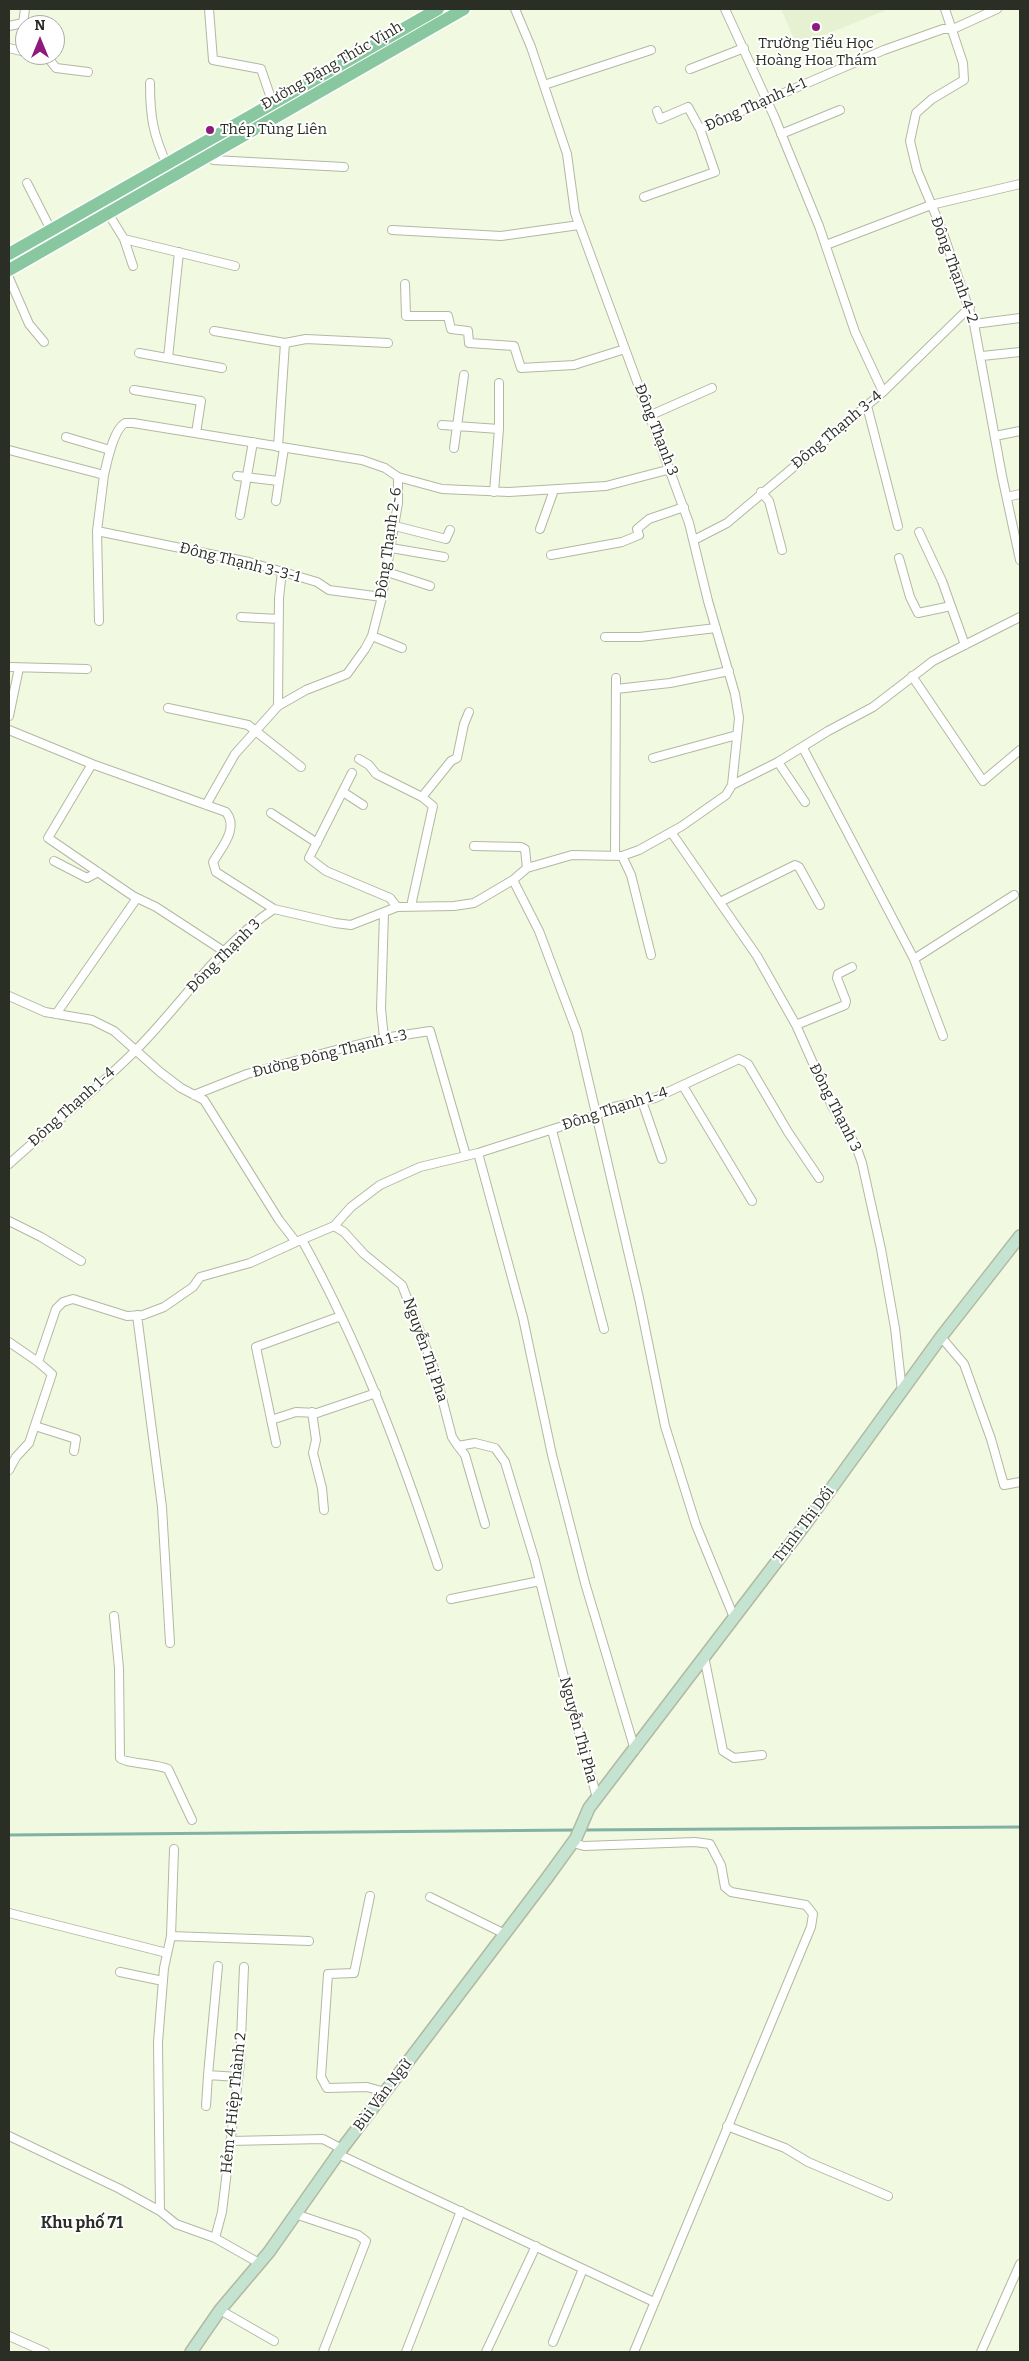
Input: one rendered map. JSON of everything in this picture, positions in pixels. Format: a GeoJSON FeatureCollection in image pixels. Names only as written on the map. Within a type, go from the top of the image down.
{"type":"FeatureCollection","features":[{"type":"Feature","properties":{"kind":"main road","name":"Đường Đặng Thúc Vịnh"},"geometry":{"type":"LineString","coordinates":[[9,254],[438,9]]}},
{"type":"Feature","properties":{"kind":"main road","name":"Đường Đặng Thúc Vịnh"},"geometry":{"type":"LineString","coordinates":[[9,270],[464,9]]}},
{"type":"Feature","properties":{"kind":"main road","name":"Trịnh Thị Dối"},"geometry":{"type":"LineString","coordinates":[[574,1840],[586,1814],[597,1798],[733,1616],[817,1508],[902,1390],[1020,1236]]}},
{"type":"Feature","properties":{"kind":"main road","name":"Bùi Văn Ngữ"},"geometry":{"type":"LineString","coordinates":[[191,2352],[220,2310],[259,2263],[340,2151],[574,1840]]}},
{"type":"Feature","properties":{"kind":"street"},"geometry":{"type":"LineString","coordinates":[[9,26],[23,23],[25,9]]}},
{"type":"Feature","properties":{"kind":"street"},"geometry":{"type":"LineString","coordinates":[[209,9],[213,60],[261,69],[273,104]]}},
{"type":"Feature","properties":{"kind":"street","name":"Đông Thạnh 3"},"geometry":{"type":"LineString","coordinates":[[136,1050],[225,952],[255,922],[274,909],[351,925],[397,907],[454,906],[474,903],[513,880],[527,868],[572,855],[619,856],[672,832],[726,795],[732,785],[739,718],[730,671],[716,628],[694,540],[671,469],[579,225],[575,213],[567,154],[544,84],[515,9]]}},
{"type":"Feature","properties":{"kind":"street"},"geometry":{"type":"LineString","coordinates":[[725,9],[782,134],[826,245],[855,332],[883,392]]}},
{"type":"Feature","properties":{"kind":"street","name":"Đông Thạnh 4-2"},"geometry":{"type":"LineString","coordinates":[[945,9],[963,63],[964,80],[932,99],[916,113],[912,123],[910,141],[917,170],[970,307],[982,356],[995,436],[1020,560]]}},
{"type":"Feature","properties":{"kind":"street","name":"Đông Thạnh 4-1"},"geometry":{"type":"LineString","coordinates":[[644,197],[715,172],[700,129],[884,50],[943,29],[953,29],[997,9]]}},
{"type":"Feature","properties":{"kind":"street"},"geometry":{"type":"LineString","coordinates":[[690,69],[744,48]]}},
{"type":"Feature","properties":{"kind":"street"},"geometry":{"type":"LineString","coordinates":[[544,84],[650,50]]}},
{"type":"Feature","properties":{"kind":"street"},"geometry":{"type":"LineString","coordinates":[[53,65],[56,68],[88,72]]}},
{"type":"Feature","properties":{"kind":"street"},"geometry":{"type":"LineString","coordinates":[[150,83],[150,115],[156,141],[167,165]]}},
{"type":"Feature","properties":{"kind":"street"},"geometry":{"type":"LineString","coordinates":[[657,111],[660,119],[688,107],[700,129]]}},
{"type":"Feature","properties":{"kind":"street"},"geometry":{"type":"LineString","coordinates":[[782,134],[840,110]]}},
{"type":"Feature","properties":{"kind":"street"},"geometry":{"type":"LineString","coordinates":[[210,155],[213,160],[344,167]]}},
{"type":"Feature","properties":{"kind":"street"},"geometry":{"type":"LineString","coordinates":[[27,183],[51,230]]}},
{"type":"Feature","properties":{"kind":"street"},"geometry":{"type":"LineString","coordinates":[[826,245],[931,205],[1020,184]]}},
{"type":"Feature","properties":{"kind":"street"},"geometry":{"type":"LineString","coordinates":[[108,213],[124,239],[133,266]]}},
{"type":"Feature","properties":{"kind":"street"},"geometry":{"type":"LineString","coordinates":[[392,230],[501,236],[579,225]]}},
{"type":"Feature","properties":{"kind":"street"},"geometry":{"type":"LineString","coordinates":[[124,239],[235,266]]}},
{"type":"Feature","properties":{"kind":"street"},"geometry":{"type":"LineString","coordinates":[[168,358],[179,252]]}},
{"type":"Feature","properties":{"kind":"street"},"geometry":{"type":"LineString","coordinates":[[9,278],[29,324],[44,342]]}},
{"type":"Feature","properties":{"kind":"street"},"geometry":{"type":"LineString","coordinates":[[405,284],[406,316],[448,316],[451,329],[468,331],[469,343],[514,346],[520,368],[574,365],[625,349]]}},
{"type":"Feature","properties":{"kind":"street","name":"Đông Thạnh 3-4"},"geometry":{"type":"LineString","coordinates":[[694,540],[728,523],[761,492],[867,406],[970,307]]}},
{"type":"Feature","properties":{"kind":"street"},"geometry":{"type":"LineString","coordinates":[[974,324],[1020,318]]}},
{"type":"Feature","properties":{"kind":"street"},"geometry":{"type":"LineString","coordinates":[[214,331],[285,343],[306,339],[388,343]]}},
{"type":"Feature","properties":{"kind":"street"},"geometry":{"type":"LineString","coordinates":[[276,501],[281,447],[285,343]]}},
{"type":"Feature","properties":{"kind":"street"},"geometry":{"type":"LineString","coordinates":[[982,356],[1020,352]]}},
{"type":"Feature","properties":{"kind":"street"},"geometry":{"type":"LineString","coordinates":[[139,353],[222,368]]}},
{"type":"Feature","properties":{"kind":"street"},"geometry":{"type":"LineString","coordinates":[[454,448],[459,426],[464,374]]}},
{"type":"Feature","properties":{"kind":"street"},"geometry":{"type":"LineString","coordinates":[[494,492],[499,429],[499,383]]}},
{"type":"Feature","properties":{"kind":"street"},"geometry":{"type":"LineString","coordinates":[[650,414],[712,388]]}},
{"type":"Feature","properties":{"kind":"street"},"geometry":{"type":"LineString","coordinates":[[134,390],[201,401],[196,433]]}},
{"type":"Feature","properties":{"kind":"street"},"geometry":{"type":"LineString","coordinates":[[867,406],[898,526]]}},
{"type":"Feature","properties":{"kind":"street","name":"Đông Thạnh 2-6"},"geometry":{"type":"LineString","coordinates":[[110,450],[121,425],[133,423],[362,460],[385,468],[398,477],[398,503],[395,526],[382,597],[372,636],[347,674],[306,690],[278,706],[235,754],[206,805]]}},
{"type":"Feature","properties":{"kind":"street"},"geometry":{"type":"LineString","coordinates":[[442,425],[499,429]]}},
{"type":"Feature","properties":{"kind":"street"},"geometry":{"type":"LineString","coordinates":[[995,436],[1020,431]]}},
{"type":"Feature","properties":{"kind":"street"},"geometry":{"type":"LineString","coordinates":[[66,436],[110,450],[104,475],[97,531],[99,621]]}},
{"type":"Feature","properties":{"kind":"street"},"geometry":{"type":"LineString","coordinates":[[240,515],[253,442]]}},
{"type":"Feature","properties":{"kind":"street"},"geometry":{"type":"LineString","coordinates":[[9,450],[104,475]]}},
{"type":"Feature","properties":{"kind":"street"},"geometry":{"type":"LineString","coordinates":[[398,477],[442,490],[494,492],[606,486],[671,469]]}},
{"type":"Feature","properties":{"kind":"street"},"geometry":{"type":"LineString","coordinates":[[237,476],[278,481]]}},
{"type":"Feature","properties":{"kind":"street"},"geometry":{"type":"LineString","coordinates":[[540,529],[554,490]]}},
{"type":"Feature","properties":{"kind":"street"},"geometry":{"type":"LineString","coordinates":[[761,492],[769,501],[782,550]]}},
{"type":"Feature","properties":{"kind":"street"},"geometry":{"type":"LineString","coordinates":[[1007,497],[1020,494]]}},
{"type":"Feature","properties":{"kind":"street"},"geometry":{"type":"LineString","coordinates":[[551,554],[622,542],[639,535],[637,529],[649,519],[684,507]]}},
{"type":"Feature","properties":{"kind":"street"},"geometry":{"type":"LineString","coordinates":[[395,526],[446,539],[450,530]]}},
{"type":"Feature","properties":{"kind":"street","name":"Đông Thạnh 3-3-1"},"geometry":{"type":"LineString","coordinates":[[97,531],[249,562],[317,582],[329,590],[382,597]]}},
{"type":"Feature","properties":{"kind":"street"},"geometry":{"type":"LineString","coordinates":[[919,532],[942,581],[964,645]]}},
{"type":"Feature","properties":{"kind":"street"},"geometry":{"type":"LineString","coordinates":[[391,548],[444,556]]}},
{"type":"Feature","properties":{"kind":"street"},"geometry":{"type":"LineString","coordinates":[[898,558],[910,597],[918,613],[951,606]]}},
{"type":"Feature","properties":{"kind":"street"},"geometry":{"type":"LineString","coordinates":[[278,706],[279,619],[282,571]]}},
{"type":"Feature","properties":{"kind":"street"},"geometry":{"type":"LineString","coordinates":[[387,572],[430,586]]}},
{"type":"Feature","properties":{"kind":"street"},"geometry":{"type":"LineString","coordinates":[[241,617],[279,619]]}},
{"type":"Feature","properties":{"kind":"street"},"geometry":{"type":"LineString","coordinates":[[732,785],[778,762],[828,731],[872,707],[933,660],[1020,617]]}},
{"type":"Feature","properties":{"kind":"street"},"geometry":{"type":"LineString","coordinates":[[605,637],[640,637],[716,628]]}},
{"type":"Feature","properties":{"kind":"street"},"geometry":{"type":"LineString","coordinates":[[372,636],[402,648]]}},
{"type":"Feature","properties":{"kind":"street"},"geometry":{"type":"LineString","coordinates":[[9,667],[87,669]]}},
{"type":"Feature","properties":{"kind":"street"},"geometry":{"type":"LineString","coordinates":[[9,716],[19,668]]}},
{"type":"Feature","properties":{"kind":"street"},"geometry":{"type":"LineString","coordinates":[[616,690],[670,683],[730,671]]}},
{"type":"Feature","properties":{"kind":"street"},"geometry":{"type":"LineString","coordinates":[[912,676],[983,780],[1020,750]]}},
{"type":"Feature","properties":{"kind":"street"},"geometry":{"type":"LineString","coordinates":[[616,678],[619,856],[631,875],[651,955]]}},
{"type":"Feature","properties":{"kind":"street"},"geometry":{"type":"LineString","coordinates":[[168,708],[248,725],[257,730],[301,767]]}},
{"type":"Feature","properties":{"kind":"street"},"geometry":{"type":"LineString","coordinates":[[422,797],[451,761],[457,758],[464,724],[469,712]]}},
{"type":"Feature","properties":{"kind":"street"},"geometry":{"type":"LineString","coordinates":[[9,730],[92,764],[226,812],[232,818],[232,827],[213,862],[216,872],[274,909]]}},
{"type":"Feature","properties":{"kind":"street"},"geometry":{"type":"LineString","coordinates":[[652,758],[737,735]]}},
{"type":"Feature","properties":{"kind":"street"},"geometry":{"type":"LineString","coordinates":[[803,748],[914,959],[943,1036]]}},
{"type":"Feature","properties":{"kind":"street"},"geometry":{"type":"LineString","coordinates":[[359,759],[369,765],[376,774],[422,797],[433,806],[411,906]]}},
{"type":"Feature","properties":{"kind":"street"},"geometry":{"type":"LineString","coordinates":[[778,762],[805,802]]}},
{"type":"Feature","properties":{"kind":"street"},"geometry":{"type":"LineString","coordinates":[[92,764],[48,838],[137,898],[156,907],[225,952]]}},
{"type":"Feature","properties":{"kind":"street"},"geometry":{"type":"LineString","coordinates":[[352,773],[309,858],[326,871],[390,898],[397,907]]}},
{"type":"Feature","properties":{"kind":"street"},"geometry":{"type":"LineString","coordinates":[[343,792],[363,805]]}},
{"type":"Feature","properties":{"kind":"street"},"geometry":{"type":"LineString","coordinates":[[271,813],[317,842]]}},
{"type":"Feature","properties":{"kind":"street","name":"Đông Thạnh 3"},"geometry":{"type":"LineString","coordinates":[[672,832],[757,956],[796,1025],[832,1106],[856,1146],[862,1163],[894,1319],[902,1390]]}},
{"type":"Feature","properties":{"kind":"street"},"geometry":{"type":"LineString","coordinates":[[474,846],[521,847],[525,849],[527,868]]}},
{"type":"Feature","properties":{"kind":"street"},"geometry":{"type":"LineString","coordinates":[[54,861],[87,878],[98,872]]}},
{"type":"Feature","properties":{"kind":"street"},"geometry":{"type":"LineString","coordinates":[[720,902],[795,865],[799,867],[820,905]]}},
{"type":"Feature","properties":{"kind":"street"},"geometry":{"type":"LineString","coordinates":[[513,880],[539,931],[577,1032],[639,1298],[664,1426],[696,1525],[733,1616]]}},
{"type":"Feature","properties":{"kind":"street"},"geometry":{"type":"LineString","coordinates":[[914,959],[1014,895]]}},
{"type":"Feature","properties":{"kind":"street"},"geometry":{"type":"LineString","coordinates":[[56,1014],[137,898]]}},
{"type":"Feature","properties":{"kind":"street"},"geometry":{"type":"LineString","coordinates":[[384,913],[381,1009],[384,1038]]}},
{"type":"Feature","properties":{"kind":"street"},"geometry":{"type":"LineString","coordinates":[[796,1025],[845,1005],[846,1002],[837,978],[838,974],[852,967]]}},
{"type":"Feature","properties":{"kind":"street"},"geometry":{"type":"LineString","coordinates":[[9,996],[25,1001],[45,1012],[92,1020],[114,1031],[160,1072],[181,1088],[204,1100],[279,1220],[299,1241],[341,1316],[376,1393],[401,1455],[438,1566]]}},
{"type":"Feature","properties":{"kind":"street","name":"Đường Đông Thạnh 1-3"},"geometry":{"type":"LineString","coordinates":[[194,1095],[247,1074],[384,1038],[430,1031],[466,1156]]}},
{"type":"Feature","properties":{"kind":"street","name":"Đông Thạnh 1-4"},"geometry":{"type":"LineString","coordinates":[[9,1164],[136,1050]]}},
{"type":"Feature","properties":{"kind":"street","name":"Đông Thạnh 1-4"},"geometry":{"type":"LineString","coordinates":[[334,1226],[351,1207],[380,1185],[420,1167],[478,1153],[597,1115],[614,1107],[655,1098],[739,1059],[748,1064],[788,1132],[819,1178]]}},
{"type":"Feature","properties":{"kind":"street"},"geometry":{"type":"LineString","coordinates":[[683,1086],[752,1201]]}},
{"type":"Feature","properties":{"kind":"street"},"geometry":{"type":"LineString","coordinates":[[642,1101],[662,1158]]}},
{"type":"Feature","properties":{"kind":"street"},"geometry":{"type":"LineString","coordinates":[[552,1130],[604,1329]]}},
{"type":"Feature","properties":{"kind":"street"},"geometry":{"type":"LineString","coordinates":[[478,1153],[523,1318],[552,1455],[584,1583],[634,1750]]}},
{"type":"Feature","properties":{"kind":"street"},"geometry":{"type":"LineString","coordinates":[[9,1221],[41,1237],[81,1261]]}},
{"type":"Feature","properties":{"kind":"street"},"geometry":{"type":"LineString","coordinates":[[38,1362],[56,1309],[63,1302],[73,1299],[127,1316],[143,1315],[164,1307],[193,1287],[200,1278],[250,1263],[334,1226]]}},
{"type":"Feature","properties":{"kind":"street","name":"Nguyễn Thị Pha"},"geometry":{"type":"LineString","coordinates":[[334,1226],[344,1232],[364,1254],[402,1285],[435,1371],[452,1437],[458,1446],[475,1444],[495,1448],[505,1462],[518,1499],[597,1798]]}},
{"type":"Feature","properties":{"kind":"street"},"geometry":{"type":"LineString","coordinates":[[137,1316],[162,1507],[170,1642]]}},
{"type":"Feature","properties":{"kind":"street"},"geometry":{"type":"LineString","coordinates":[[276,1443],[256,1347],[341,1316]]}},
{"type":"Feature","properties":{"kind":"street"},"geometry":{"type":"LineString","coordinates":[[942,1337],[964,1364],[1004,1485],[1020,1482]]}},
{"type":"Feature","properties":{"kind":"street"},"geometry":{"type":"LineString","coordinates":[[9,1342],[52,1374],[29,1443],[16,1457],[9,1470]]}},
{"type":"Feature","properties":{"kind":"street"},"geometry":{"type":"LineString","coordinates":[[271,1420],[296,1412],[317,1413],[376,1393]]}},
{"type":"Feature","properties":{"kind":"street"},"geometry":{"type":"LineString","coordinates":[[312,1412],[316,1440],[313,1453],[322,1488],[324,1510]]}},
{"type":"Feature","properties":{"kind":"street"},"geometry":{"type":"LineString","coordinates":[[35,1426],[76,1439],[74,1451]]}},
{"type":"Feature","properties":{"kind":"street"},"geometry":{"type":"LineString","coordinates":[[458,1446],[465,1455],[485,1524]]}},
{"type":"Feature","properties":{"kind":"street"},"geometry":{"type":"LineString","coordinates":[[451,1599],[540,1581]]}},
{"type":"Feature","properties":{"kind":"street"},"geometry":{"type":"LineString","coordinates":[[114,1616],[119,1668],[120,1758],[123,1761],[143,1762],[168,1769],[192,1820]]}},
{"type":"Feature","properties":{"kind":"street"},"geometry":{"type":"LineString","coordinates":[[704,1656],[723,1751],[727,1756],[734,1758],[762,1755]]}},
{"type":"Feature","properties":{"kind":"street"},"geometry":{"type":"LineString","coordinates":[[574,1840],[584,1846],[695,1842],[710,1844],[721,1864],[724,1887],[731,1892],[806,1905],[813,1914],[811,1927],[634,2352]]}},
{"type":"Feature","properties":{"kind":"street"},"geometry":{"type":"LineString","coordinates":[[160,2211],[158,2042],[163,1981],[171,1936],[174,1849]]}},
{"type":"Feature","properties":{"kind":"street"},"geometry":{"type":"LineString","coordinates":[[370,1896],[354,1973],[328,1974],[321,2077],[327,2088],[367,2087],[385,2092]]}},
{"type":"Feature","properties":{"kind":"street"},"geometry":{"type":"LineString","coordinates":[[430,1897],[505,1934]]}},
{"type":"Feature","properties":{"kind":"street"},"geometry":{"type":"LineString","coordinates":[[9,1913],[167,1953]]}},
{"type":"Feature","properties":{"kind":"street"},"geometry":{"type":"LineString","coordinates":[[171,1936],[309,1942]]}},
{"type":"Feature","properties":{"kind":"street"},"geometry":{"type":"LineString","coordinates":[[206,2106],[218,1966]]}},
{"type":"Feature","properties":{"kind":"street","name":"Hẻm 4 Hiệp Thành 2"},"geometry":{"type":"LineString","coordinates":[[215,2238],[222,2212],[238,2077],[244,1967]]}},
{"type":"Feature","properties":{"kind":"street"},"geometry":{"type":"LineString","coordinates":[[120,1972],[163,1981]]}},
{"type":"Feature","properties":{"kind":"street"},"geometry":{"type":"LineString","coordinates":[[208,2075],[238,2077]]}},
{"type":"Feature","properties":{"kind":"street"},"geometry":{"type":"LineString","coordinates":[[727,2126],[785,2148],[808,2162],[888,2196]]}},
{"type":"Feature","properties":{"kind":"street"},"geometry":{"type":"LineString","coordinates":[[9,2136],[120,2189],[160,2211],[176,2224],[215,2238],[259,2263]]}},
{"type":"Feature","properties":{"kind":"street"},"geometry":{"type":"LineString","coordinates":[[230,2141],[323,2140],[340,2151],[461,2211],[654,2302]]}},
{"type":"Feature","properties":{"kind":"street"},"geometry":{"type":"LineString","coordinates":[[406,2352],[461,2211]]}},
{"type":"Feature","properties":{"kind":"street"},"geometry":{"type":"LineString","coordinates":[[295,2214],[358,2235],[366,2241],[323,2352]]}},
{"type":"Feature","properties":{"kind":"street"},"geometry":{"type":"LineString","coordinates":[[486,2352],[536,2246]]}},
{"type":"Feature","properties":{"kind":"street"},"geometry":{"type":"LineString","coordinates":[[982,2352],[1020,2264]]}},
{"type":"Feature","properties":{"kind":"street"},"geometry":{"type":"LineString","coordinates":[[553,2342],[583,2269]]}},
{"type":"Feature","properties":{"kind":"street"},"geometry":{"type":"LineString","coordinates":[[220,2310],[274,2341]]}},
{"type":"Feature","properties":{"kind":"street"},"geometry":{"type":"LineString","coordinates":[[9,2336],[45,2352]]}},
{"type":"Feature","properties":{"kind":"shaded area","name":"Trường Tiểu Học Hoàng Hoa Thám"},"geometry":{"type":"Polygon","coordinates":[[[781,9],[889,9],[797,46],[781,9]]]}},
{"type":"Feature","properties":{"kind":"waterway"},"geometry":{"type":"LineString","coordinates":[[582,1830],[1020,1827]]}},
{"type":"Feature","properties":{"kind":"waterway"},"geometry":{"type":"LineString","coordinates":[[9,1835],[576,1830]]}},
{"type":"Feature","properties":{"kind":"place","name":"Trường Tiểu Học Hoàng Hoa Thám"},"geometry":{"type":"Point","coordinates":[816,27]}},
{"type":"Feature","properties":{"kind":"place","name":"Thép Tùng Liên"},"geometry":{"type":"Point","coordinates":[210,130]}},
{"type":"Feature","properties":{"kind":"district","name":"Khu phố 71"},"geometry":{"type":"Point","coordinates":[82,2224]}}]}
